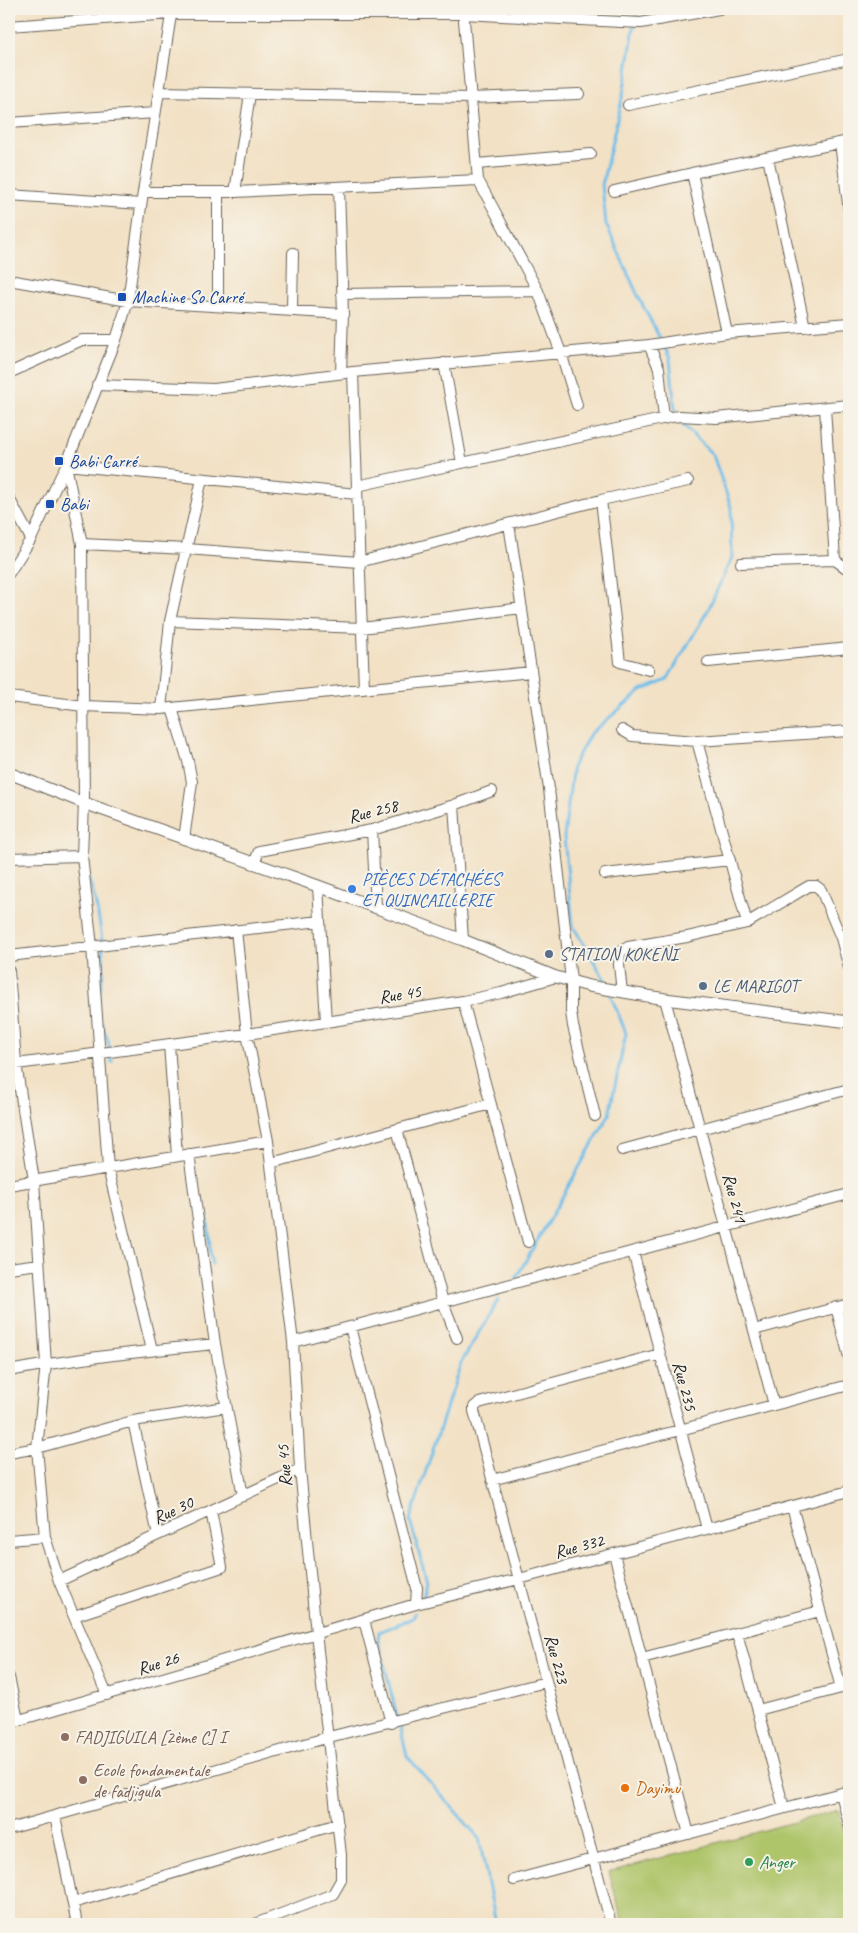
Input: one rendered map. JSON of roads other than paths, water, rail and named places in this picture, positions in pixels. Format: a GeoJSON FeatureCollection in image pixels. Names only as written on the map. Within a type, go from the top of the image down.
{"type":"FeatureCollection","features":[{"type":"Feature","properties":{"kind":"street"},"geometry":{"type":"LineString","coordinates":[[9,26],[172,11],[463,11],[641,23],[720,9]]}},
{"type":"Feature","properties":{"kind":"street"},"geometry":{"type":"LineString","coordinates":[[9,573],[31,540],[66,465],[116,340],[128,302],[141,204],[172,11]]}},
{"type":"Feature","properties":{"kind":"street"},"geometry":{"type":"LineString","coordinates":[[463,11],[478,180],[538,291],[577,405]]}},
{"type":"Feature","properties":{"kind":"street"},"geometry":{"type":"LineString","coordinates":[[628,105],[849,59]]}},
{"type":"Feature","properties":{"kind":"street"},"geometry":{"type":"LineString","coordinates":[[159,92],[471,98],[579,94]]}},
{"type":"Feature","properties":{"kind":"street"},"geometry":{"type":"LineString","coordinates":[[235,192],[250,94]]}},
{"type":"Feature","properties":{"kind":"street"},"geometry":{"type":"LineString","coordinates":[[9,123],[155,113]]}},
{"type":"Feature","properties":{"kind":"street"},"geometry":{"type":"LineString","coordinates":[[614,191],[845,142],[849,211]]}},
{"type":"Feature","properties":{"kind":"street"},"geometry":{"type":"LineString","coordinates":[[477,164],[591,154]]}},
{"type":"Feature","properties":{"kind":"street"},"geometry":{"type":"LineString","coordinates":[[768,158],[805,327]]}},
{"type":"Feature","properties":{"kind":"street"},"geometry":{"type":"LineString","coordinates":[[692,173],[727,333]]}},
{"type":"Feature","properties":{"kind":"street"},"geometry":{"type":"LineString","coordinates":[[143,192],[235,192],[478,180]]}},
{"type":"Feature","properties":{"kind":"street"},"geometry":{"type":"LineString","coordinates":[[339,187],[343,314],[341,373]]}},
{"type":"Feature","properties":{"kind":"street"},"geometry":{"type":"LineString","coordinates":[[218,192],[218,306]]}},
{"type":"Feature","properties":{"kind":"street"},"geometry":{"type":"LineString","coordinates":[[9,195],[141,204]]}},
{"type":"Feature","properties":{"kind":"street"},"geometry":{"type":"LineString","coordinates":[[292,310],[293,253]]}},
{"type":"Feature","properties":{"kind":"street"},"geometry":{"type":"LineString","coordinates":[[9,280],[128,302],[343,314]]}},
{"type":"Feature","properties":{"kind":"street"},"geometry":{"type":"LineString","coordinates":[[342,294],[538,291]]}},
{"type":"Feature","properties":{"kind":"street"},"geometry":{"type":"LineString","coordinates":[[97,385],[214,389],[341,373],[649,345],[727,333],[849,323]]}},
{"type":"Feature","properties":{"kind":"street"},"geometry":{"type":"LineString","coordinates":[[9,373],[82,340],[116,340]]}},
{"type":"Feature","properties":{"kind":"street"},"geometry":{"type":"LineString","coordinates":[[649,345],[659,368],[672,417]]}},
{"type":"Feature","properties":{"kind":"street"},"geometry":{"type":"LineString","coordinates":[[444,363],[462,464]]}},
{"type":"Feature","properties":{"kind":"street"},"geometry":{"type":"LineString","coordinates":[[353,372],[364,689]]}},
{"type":"Feature","properties":{"kind":"street"},"geometry":{"type":"LineString","coordinates":[[66,465],[202,479],[357,490],[462,464],[672,417],[716,418],[849,405]]}},
{"type":"Feature","properties":{"kind":"street"},"geometry":{"type":"LineString","coordinates":[[825,408],[835,560]]}},
{"type":"Feature","properties":{"kind":"street"},"geometry":{"type":"LineString","coordinates":[[66,465],[82,544],[84,706],[82,856],[92,947],[108,1168],[152,1350]]}},
{"type":"Feature","properties":{"kind":"street"},"geometry":{"type":"LineString","coordinates":[[184,839],[192,782],[188,761],[167,709],[170,621],[188,550],[202,479]]}},
{"type":"Feature","properties":{"kind":"street"},"geometry":{"type":"LineString","coordinates":[[82,544],[359,562],[601,500],[688,481]]}},
{"type":"Feature","properties":{"kind":"street"},"geometry":{"type":"LineString","coordinates":[[9,498],[31,540]]}},
{"type":"Feature","properties":{"kind":"street"},"geometry":{"type":"LineString","coordinates":[[601,500],[620,662],[649,670]]}},
{"type":"Feature","properties":{"kind":"street"},"geometry":{"type":"LineString","coordinates":[[509,524],[549,789],[571,980],[573,1026],[595,1116]]}},
{"type":"Feature","properties":{"kind":"street"},"geometry":{"type":"LineString","coordinates":[[741,563],[835,560],[849,570]]}},
{"type":"Feature","properties":{"kind":"street"},"geometry":{"type":"LineString","coordinates":[[170,621],[362,628],[522,608]]}},
{"type":"Feature","properties":{"kind":"street"},"geometry":{"type":"LineString","coordinates":[[708,662],[849,648]]}},
{"type":"Feature","properties":{"kind":"street"},"geometry":{"type":"LineString","coordinates":[[9,697],[84,706],[167,709],[531,672]]}},
{"type":"Feature","properties":{"kind":"street"},"geometry":{"type":"LineString","coordinates":[[622,730],[632,736],[697,740],[849,731]]}},
{"type":"Feature","properties":{"kind":"street"},"geometry":{"type":"LineString","coordinates":[[697,740],[747,923]]}},
{"type":"Feature","properties":{"kind":"street"},"geometry":{"type":"LineString","coordinates":[[9,773],[84,803],[318,886],[556,976],[589,986],[665,999],[849,1022]]}},
{"type":"Feature","properties":{"kind":"street","name":"Rue 258"},"geometry":{"type":"LineString","coordinates":[[254,864],[259,851],[372,830],[454,805],[492,791]]}},
{"type":"Feature","properties":{"kind":"street"},"geometry":{"type":"LineString","coordinates":[[454,805],[462,940]]}},
{"type":"Feature","properties":{"kind":"street"},"geometry":{"type":"LineString","coordinates":[[372,830],[376,908]]}},
{"type":"Feature","properties":{"kind":"street"},"geometry":{"type":"LineString","coordinates":[[9,858],[82,856]]}},
{"type":"Feature","properties":{"kind":"street"},"geometry":{"type":"LineString","coordinates":[[605,874],[730,860]]}},
{"type":"Feature","properties":{"kind":"street"},"geometry":{"type":"LineString","coordinates":[[318,886],[326,1022]]}},
{"type":"Feature","properties":{"kind":"street"},"geometry":{"type":"LineString","coordinates":[[622,992],[619,965],[620,952],[628,947],[687,937],[747,923],[809,886],[816,886],[821,890],[841,938],[849,968]]}},
{"type":"Feature","properties":{"kind":"street"},"geometry":{"type":"LineString","coordinates":[[9,956],[320,921]]}},
{"type":"Feature","properties":{"kind":"street","name":"Rue 45"},"geometry":{"type":"LineString","coordinates":[[236,930],[247,1034],[268,1141],[293,1342],[300,1469],[316,1633],[342,1855],[341,1880],[333,1894],[256,1924]]}},
{"type":"Feature","properties":{"kind":"street"},"geometry":{"type":"LineString","coordinates":[[9,971],[13,1064],[34,1181],[46,1364],[37,1448],[45,1538],[59,1581],[107,1695]]}},
{"type":"Feature","properties":{"kind":"street","name":"Rue 45"},"geometry":{"type":"LineString","coordinates":[[247,1034],[463,1001],[501,993],[556,976]]}},
{"type":"Feature","properties":{"kind":"street","name":"Rue 241"},"geometry":{"type":"LineString","coordinates":[[665,999],[774,1405]]}},
{"type":"Feature","properties":{"kind":"street"},"geometry":{"type":"LineString","coordinates":[[463,1001],[528,1242]]}},
{"type":"Feature","properties":{"kind":"street"},"geometry":{"type":"LineString","coordinates":[[13,1064],[247,1034]]}},
{"type":"Feature","properties":{"kind":"street"},"geometry":{"type":"LineString","coordinates":[[169,1044],[177,1156]]}},
{"type":"Feature","properties":{"kind":"street"},"geometry":{"type":"LineString","coordinates":[[622,1150],[849,1090]]}},
{"type":"Feature","properties":{"kind":"street"},"geometry":{"type":"LineString","coordinates":[[271,1163],[491,1104]]}},
{"type":"Feature","properties":{"kind":"street"},"geometry":{"type":"LineString","coordinates":[[397,1129],[443,1302],[456,1338]]}},
{"type":"Feature","properties":{"kind":"street"},"geometry":{"type":"LineString","coordinates":[[9,1185],[268,1141]]}},
{"type":"Feature","properties":{"kind":"street"},"geometry":{"type":"LineString","coordinates":[[189,1154],[214,1344],[243,1496]]}},
{"type":"Feature","properties":{"kind":"street"},"geometry":{"type":"LineString","coordinates":[[293,1342],[849,1194]]}},
{"type":"Feature","properties":{"kind":"street","name":"Rue 235"},"geometry":{"type":"LineString","coordinates":[[632,1252],[707,1529]]}},
{"type":"Feature","properties":{"kind":"street"},"geometry":{"type":"LineString","coordinates":[[9,1268],[39,1264]]}},
{"type":"Feature","properties":{"kind":"street"},"geometry":{"type":"LineString","coordinates":[[754,1330],[849,1304]]}},
{"type":"Feature","properties":{"kind":"street"},"geometry":{"type":"LineString","coordinates":[[836,1307],[849,1357]]}},
{"type":"Feature","properties":{"kind":"street"},"geometry":{"type":"LineString","coordinates":[[350,1327],[417,1588],[416,1604]]}},
{"type":"Feature","properties":{"kind":"street"},"geometry":{"type":"LineString","coordinates":[[9,1371],[46,1364],[152,1350],[214,1344]]}},
{"type":"Feature","properties":{"kind":"street","name":"Rue 223"},"geometry":{"type":"LineString","coordinates":[[611,1924],[474,1407],[479,1403],[660,1354]]}},
{"type":"Feature","properties":{"kind":"street"},"geometry":{"type":"LineString","coordinates":[[492,1480],[849,1385]]}},
{"type":"Feature","properties":{"kind":"street"},"geometry":{"type":"LineString","coordinates":[[9,1453],[37,1448],[133,1421],[226,1407]]}},
{"type":"Feature","properties":{"kind":"street"},"geometry":{"type":"LineString","coordinates":[[133,1421],[158,1535]]}},
{"type":"Feature","properties":{"kind":"street","name":"Rue 30"},"geometry":{"type":"LineString","coordinates":[[59,1581],[300,1469]]}},
{"type":"Feature","properties":{"kind":"street","name":"Rue 332"},"geometry":{"type":"LineString","coordinates":[[316,1633],[416,1604],[519,1579],[849,1491]]}},
{"type":"Feature","properties":{"kind":"street"},"geometry":{"type":"LineString","coordinates":[[758,1710],[845,1687],[820,1611],[792,1506]]}},
{"type":"Feature","properties":{"kind":"street"},"geometry":{"type":"LineString","coordinates":[[74,1616],[222,1566],[211,1511]]}},
{"type":"Feature","properties":{"kind":"street"},"geometry":{"type":"LineString","coordinates":[[9,1540],[45,1538]]}},
{"type":"Feature","properties":{"kind":"street"},"geometry":{"type":"LineString","coordinates":[[614,1554],[689,1834]]}},
{"type":"Feature","properties":{"kind":"street"},"geometry":{"type":"LineString","coordinates":[[642,1658],[820,1611]]}},
{"type":"Feature","properties":{"kind":"street"},"geometry":{"type":"LineString","coordinates":[[364,1620],[391,1723]]}},
{"type":"Feature","properties":{"kind":"street","name":"Rue 26"},"geometry":{"type":"LineString","coordinates":[[14,1722],[316,1633]]}},
{"type":"Feature","properties":{"kind":"street"},"geometry":{"type":"LineString","coordinates":[[737,1633],[784,1808]]}},
{"type":"Feature","properties":{"kind":"street"},"geometry":{"type":"LineString","coordinates":[[9,1677],[14,1722]]}},
{"type":"Feature","properties":{"kind":"street"},"geometry":{"type":"LineString","coordinates":[[9,1829],[329,1737],[391,1723],[546,1682]]}},
{"type":"Feature","properties":{"kind":"street"},"geometry":{"type":"LineString","coordinates":[[514,1880],[845,1792],[849,1825]]}},
{"type":"Feature","properties":{"kind":"street"},"geometry":{"type":"LineString","coordinates":[[55,1816],[77,1924]]}},
{"type":"Feature","properties":{"kind":"street"},"geometry":{"type":"LineString","coordinates":[[73,1903],[338,1824]]}},
{"type":"Feature","properties":{"kind":"waterway"},"geometry":{"type":"LineString","coordinates":[[605,980],[573,926],[564,837],[573,765],[590,734],[641,691],[667,680],[708,610],[732,557],[731,507],[713,455],[679,421],[675,410],[670,358],[638,296],[606,224],[602,185],[623,94],[637,9]]}},
{"type":"Feature","properties":{"kind":"waterway"},"geometry":{"type":"LineString","coordinates":[[89,880],[102,937],[103,968],[99,994]]}},
{"type":"Feature","properties":{"kind":"waterway"},"geometry":{"type":"LineString","coordinates":[[516,1278],[609,1115],[626,1033],[611,996]]}},
{"type":"Feature","properties":{"kind":"waterway"},"geometry":{"type":"LineString","coordinates":[[102,1024],[108,1040],[112,1062]]}},
{"type":"Feature","properties":{"kind":"waterway"},"geometry":{"type":"LineString","coordinates":[[203,1199],[208,1220],[212,1264]]}},
{"type":"Feature","properties":{"kind":"waterway"},"geometry":{"type":"LineString","coordinates":[[423,1597],[427,1582],[410,1520],[461,1363],[498,1300]]}},
{"type":"Feature","properties":{"kind":"waterway"},"geometry":{"type":"LineString","coordinates":[[397,1716],[378,1640],[379,1632],[413,1618],[415,1613]]}},
{"type":"Feature","properties":{"kind":"waterway"},"geometry":{"type":"LineString","coordinates":[[400,1726],[407,1756],[479,1838],[496,1924]]}},
{"type":"Feature","properties":{"kind":"place","name":"Machine So Carré"},"geometry":{"type":"Point","coordinates":[122,297]}},
{"type":"Feature","properties":{"kind":"place","name":"Babi Carré"},"geometry":{"type":"Point","coordinates":[59,461]}},
{"type":"Feature","properties":{"kind":"place","name":"Babi"},"geometry":{"type":"Point","coordinates":[50,504]}},
{"type":"Feature","properties":{"kind":"place","name":"PIÈCES DÉTACHÉES ET QUINCAILLERIE"},"geometry":{"type":"Point","coordinates":[352,889]}},
{"type":"Feature","properties":{"kind":"place","name":"STATION KOKENI"},"geometry":{"type":"Point","coordinates":[549,954]}},
{"type":"Feature","properties":{"kind":"place","name":"LE MARIGOT"},"geometry":{"type":"Point","coordinates":[703,986]}},
{"type":"Feature","properties":{"kind":"place","name":"FADJIGUILA [2ème C] I"},"geometry":{"type":"Point","coordinates":[65,1737]}},
{"type":"Feature","properties":{"kind":"place","name":"Ecole fondamentale de fadjigula"},"geometry":{"type":"Point","coordinates":[83,1780]}},
{"type":"Feature","properties":{"kind":"place","name":"Dayimu"},"geometry":{"type":"Point","coordinates":[625,1788]}},
{"type":"Feature","properties":{"kind":"place","name":"Anger"},"geometry":{"type":"Point","coordinates":[749,1862]}}]}
